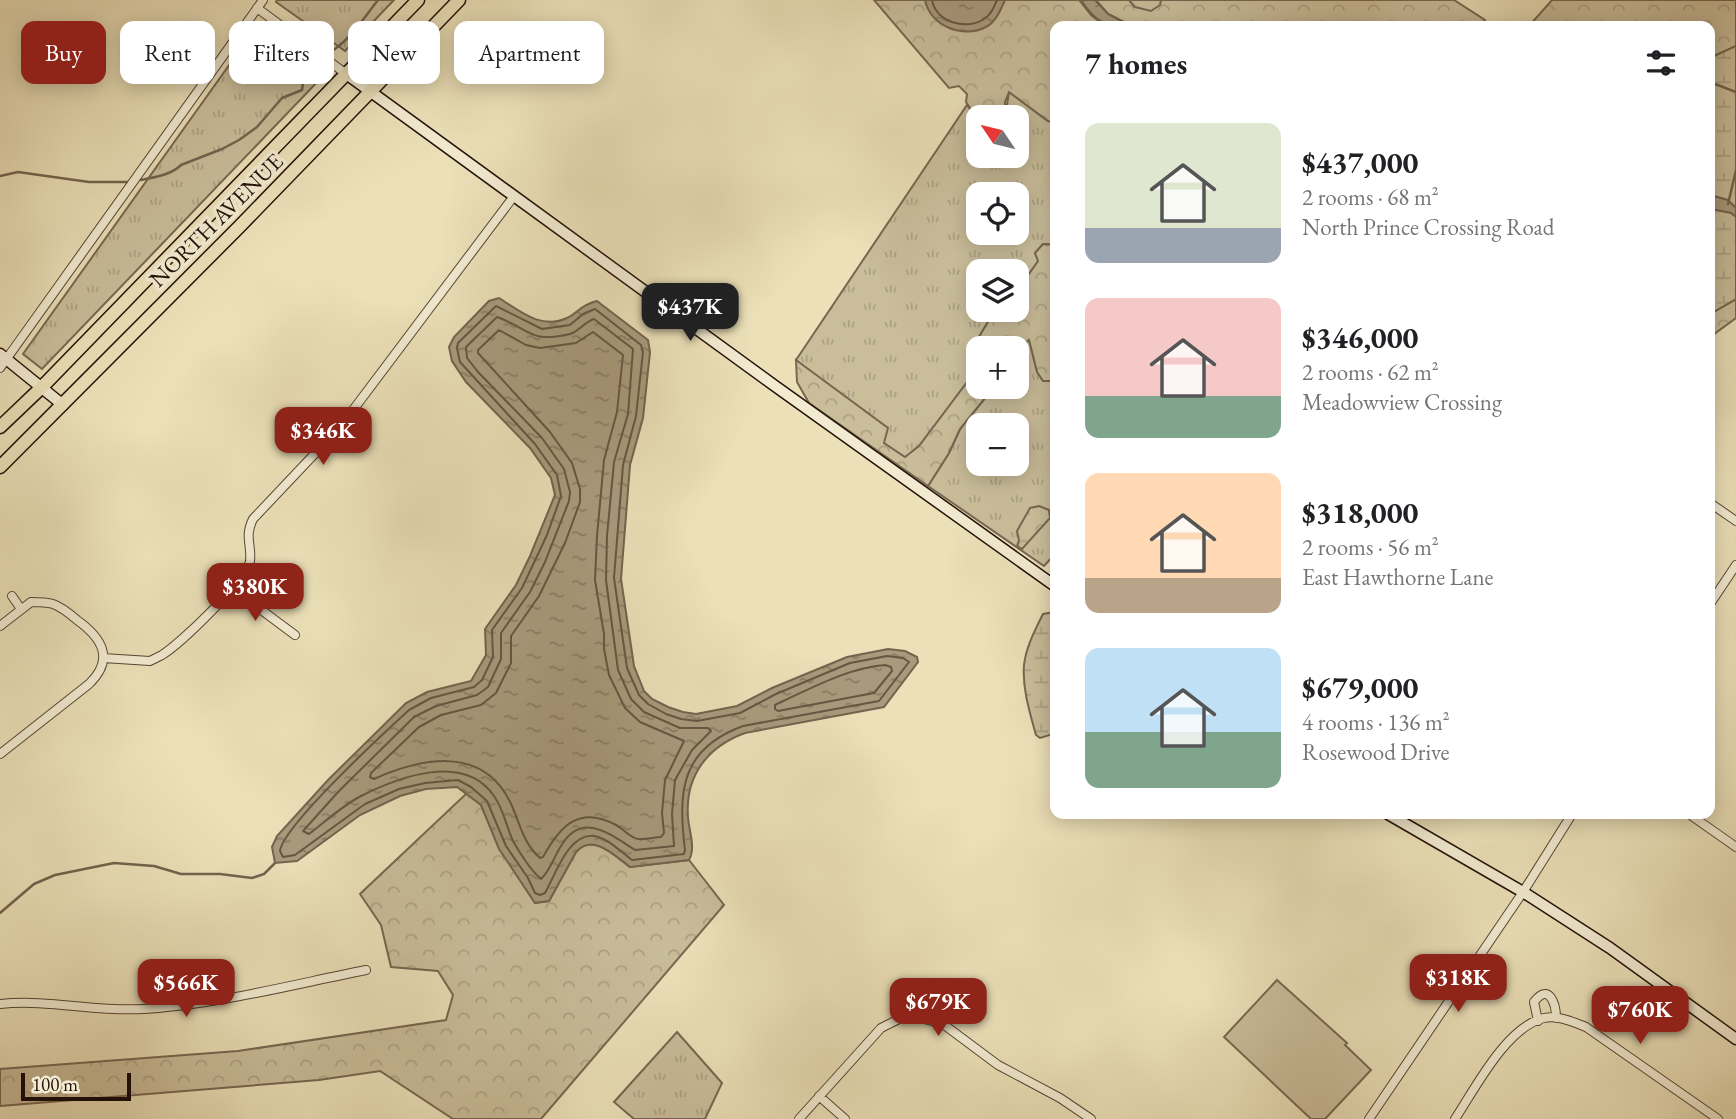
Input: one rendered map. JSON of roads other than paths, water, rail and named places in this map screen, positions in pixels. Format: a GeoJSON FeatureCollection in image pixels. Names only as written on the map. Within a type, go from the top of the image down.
{"type":"FeatureCollection","features":[{"type":"Feature","properties":{"kind":"main road","name":"NORTH AVENUE"},"geometry":{"type":"LineString","coordinates":[[0,427],[418,0]]}},
{"type":"Feature","properties":{"kind":"main road","name":"NORTH AVENUE"},"geometry":{"type":"LineString","coordinates":[[0,467],[372,92],[459,0]]}},
{"type":"Feature","properties":{"kind":"street"},"geometry":{"type":"LineString","coordinates":[[63,405],[3,360],[263,0]]}},
{"type":"Feature","properties":{"kind":"street"},"geometry":{"type":"LineString","coordinates":[[257,8],[1050,582]]}},
{"type":"Feature","properties":{"kind":"street"},"geometry":{"type":"LineString","coordinates":[[103,658],[150,661],[162,655],[233,589],[250,561],[247,534],[253,519],[341,426],[514,196]]}},
{"type":"Feature","properties":{"kind":"street"},"geometry":{"type":"LineString","coordinates":[[1715,506],[1736,521]]}},
{"type":"Feature","properties":{"kind":"street"},"geometry":{"type":"LineString","coordinates":[[1715,596],[1736,565]]}},
{"type":"Feature","properties":{"kind":"street"},"geometry":{"type":"LineString","coordinates":[[233,589],[295,635]]}},
{"type":"Feature","properties":{"kind":"street"},"geometry":{"type":"LineString","coordinates":[[12,596],[22,610]]}},
{"type":"Feature","properties":{"kind":"street"},"geometry":{"type":"LineString","coordinates":[[0,626],[31,602],[49,603],[62,608],[97,636],[103,648],[103,658],[97,677],[0,754]]}},
{"type":"Feature","properties":{"kind":"street"},"geometry":{"type":"LineString","coordinates":[[1397,819],[1523,891],[1610,948],[1736,1039]]}},
{"type":"Feature","properties":{"kind":"street"},"geometry":{"type":"LineString","coordinates":[[1369,1119],[1569,819]]}},
{"type":"Feature","properties":{"kind":"street"},"geometry":{"type":"LineString","coordinates":[[1696,819],[1736,847]]}},
{"type":"Feature","properties":{"kind":"street"},"geometry":{"type":"LineString","coordinates":[[0,1004],[33,1002],[116,1009],[167,1007],[366,970]]}},
{"type":"Feature","properties":{"kind":"street"},"geometry":{"type":"LineString","coordinates":[[1542,1019],[1534,1002],[1542,995],[1549,995],[1554,1000],[1556,1018]]}},
{"type":"Feature","properties":{"kind":"street"},"geometry":{"type":"LineString","coordinates":[[799,1119],[881,1028],[903,1017],[918,1017],[943,1024],[998,1065],[1060,1098],[1091,1119]]}},
{"type":"Feature","properties":{"kind":"street"},"geometry":{"type":"LineString","coordinates":[[1455,1119],[1501,1051],[1523,1028],[1542,1019],[1556,1018],[1586,1027],[1718,1119]]}},
{"type":"Feature","properties":{"kind":"street"},"geometry":{"type":"LineString","coordinates":[[819,1096],[845,1119]]}},
{"type":"Feature","properties":{"kind":"water"},"geometry":{"type":"Polygon","coordinates":[[[925,0],[1005,0],[990,25],[967,32],[940,23],[933,17],[925,0]]]}},
{"type":"Feature","properties":{"kind":"water"},"geometry":{"type":"Polygon","coordinates":[[[1081,0],[1095,0],[1108,14],[1121,21],[1100,21],[1091,14],[1081,0]]]}},
{"type":"Feature","properties":{"kind":"water"},"geometry":{"type":"Polygon","coordinates":[[[1715,196],[1728,200],[1736,208],[1736,217],[1731,213],[1715,210],[1715,196]]]}},
{"type":"Feature","properties":{"kind":"water"},"geometry":{"type":"Polygon","coordinates":[[[499,298],[531,317],[548,322],[567,318],[597,301],[648,340],[650,352],[643,418],[630,465],[621,579],[634,666],[644,691],[652,699],[668,707],[696,714],[737,706],[772,688],[847,657],[888,649],[905,651],[917,657],[918,662],[884,707],[745,733],[709,755],[701,765],[690,789],[688,817],[692,850],[689,860],[630,867],[603,848],[589,845],[576,852],[549,901],[535,903],[499,849],[481,805],[457,787],[426,789],[400,796],[360,815],[297,861],[275,863],[272,847],[277,836],[328,780],[406,703],[427,692],[471,681],[486,655],[485,629],[516,585],[555,495],[551,478],[530,448],[466,382],[452,361],[449,347],[454,337],[489,301],[499,298]]]}},
{"type":"Feature","properties":{"kind":"waterway"},"geometry":{"type":"LineString","coordinates":[[334,50],[361,23],[378,0]]}},
{"type":"Feature","properties":{"kind":"waterway"},"geometry":{"type":"LineString","coordinates":[[141,180],[168,173],[239,140],[257,127],[282,98],[302,90],[303,84]]}},
{"type":"Feature","properties":{"kind":"waterway"},"geometry":{"type":"LineString","coordinates":[[1715,84],[1736,92]]}},
{"type":"Feature","properties":{"kind":"waterway"},"geometry":{"type":"LineString","coordinates":[[1728,204],[1736,170]]}},
{"type":"Feature","properties":{"kind":"waterway"},"geometry":{"type":"LineString","coordinates":[[0,176],[18,172],[89,182],[129,182]]}},
{"type":"Feature","properties":{"kind":"waterway"},"geometry":{"type":"LineString","coordinates":[[0,913],[34,884],[55,875],[114,863],[154,866],[181,874],[220,874],[252,878],[264,874],[275,863]]}}]}
